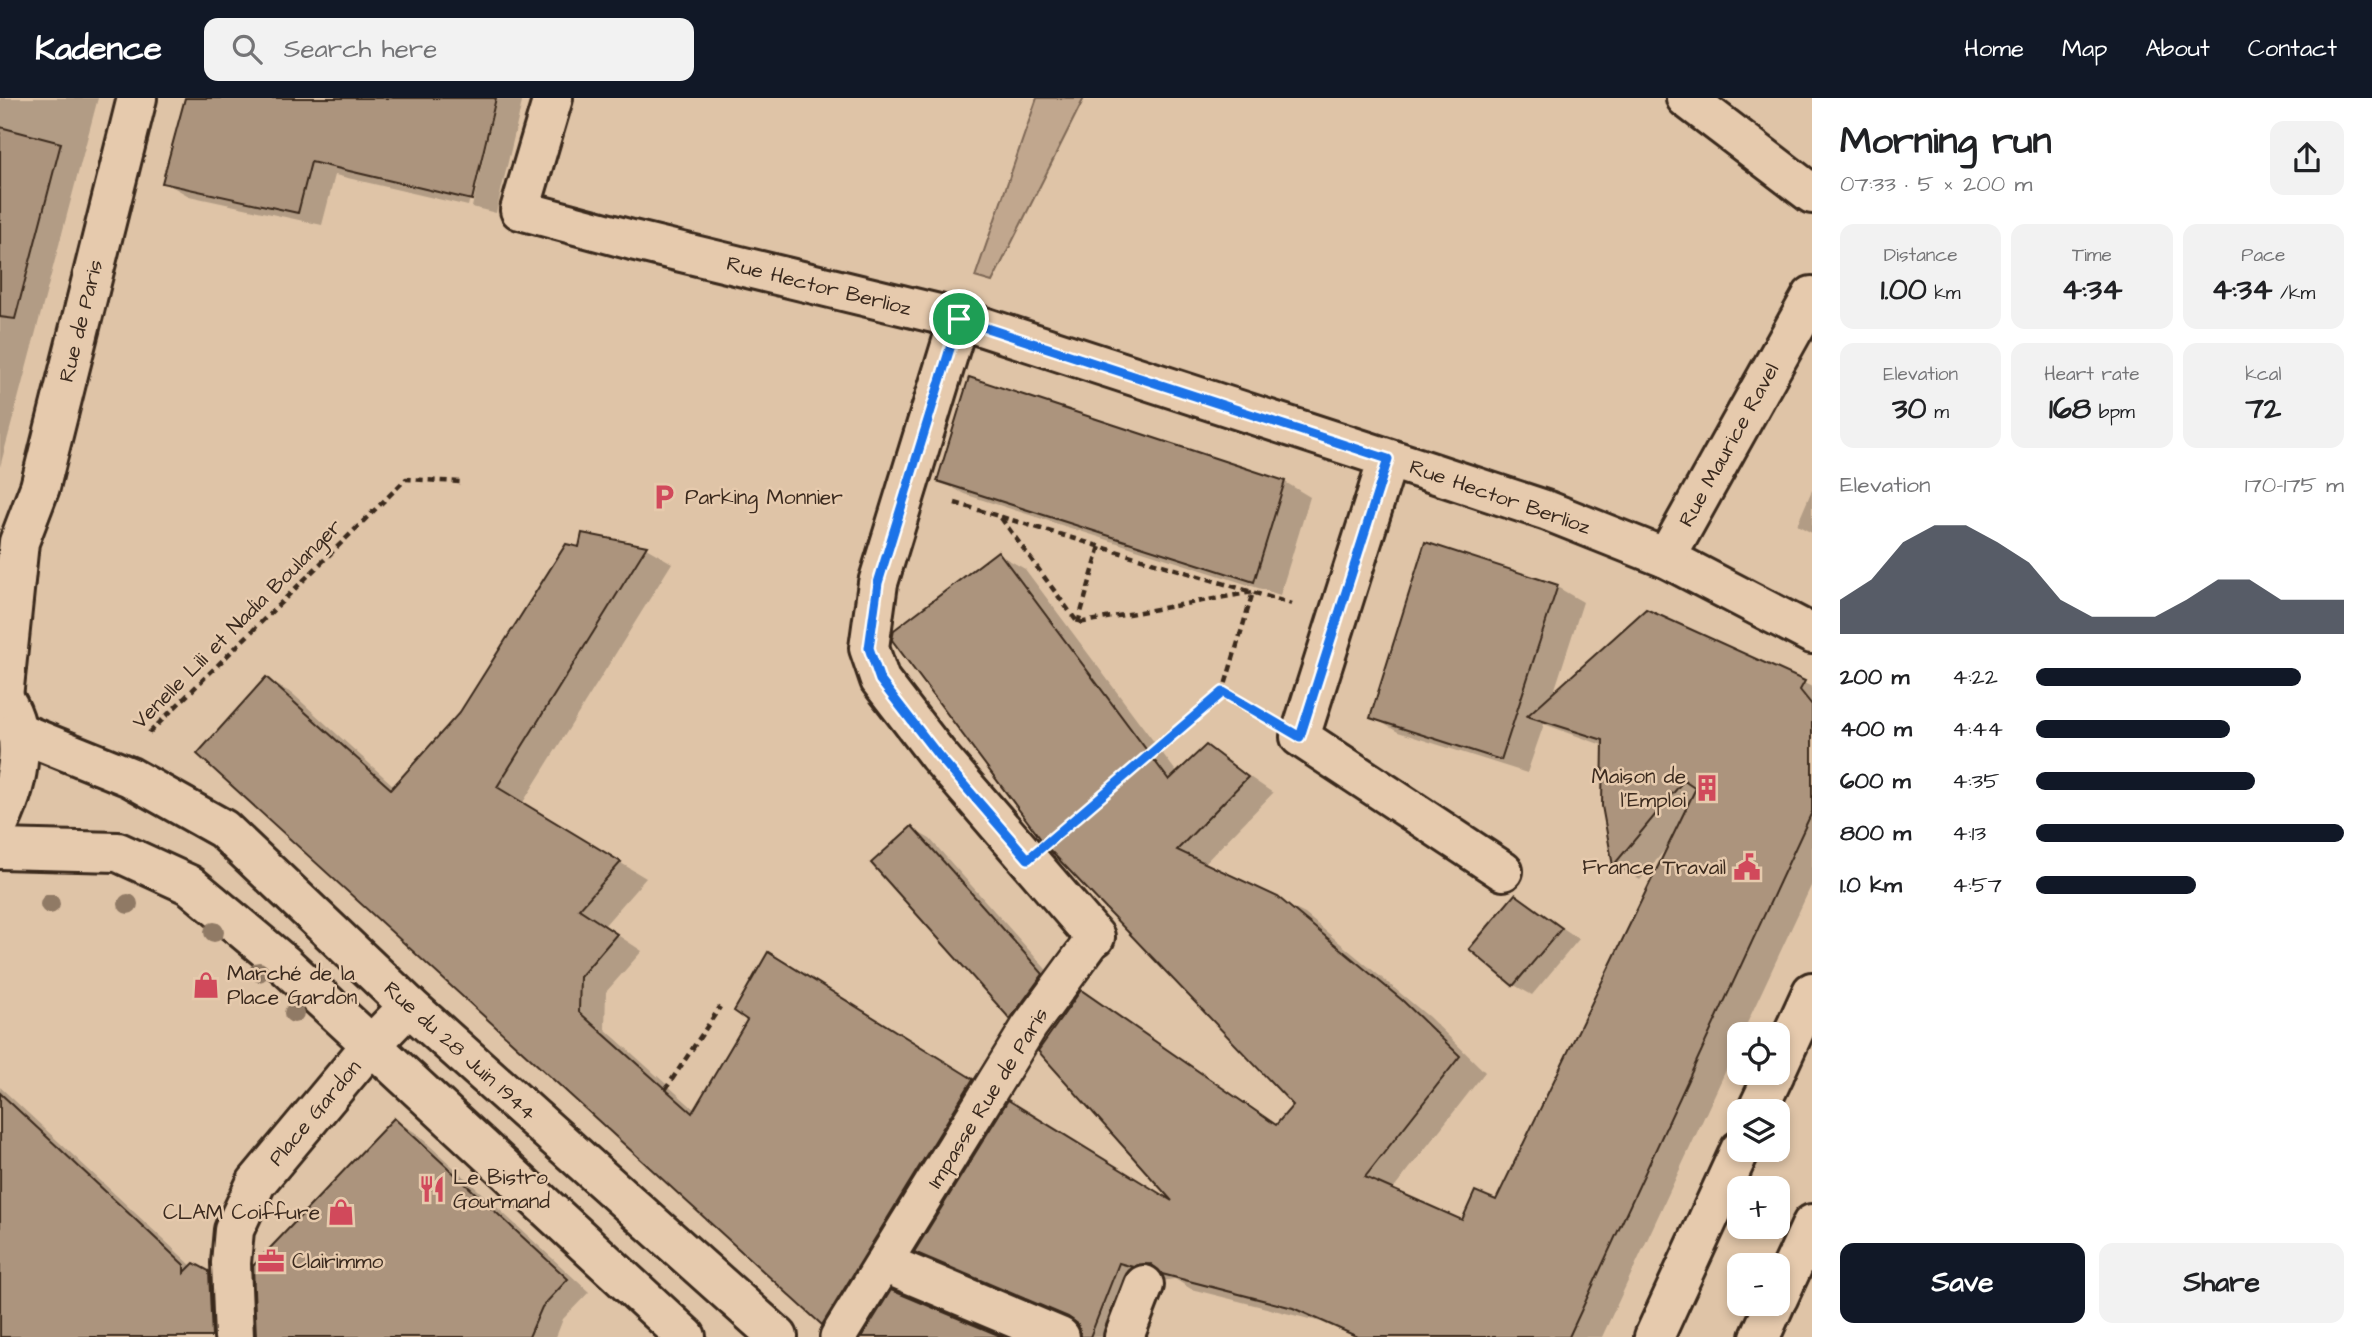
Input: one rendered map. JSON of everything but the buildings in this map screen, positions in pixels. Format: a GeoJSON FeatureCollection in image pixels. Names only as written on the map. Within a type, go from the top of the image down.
{"type":"FeatureCollection","features":[{"type":"Feature","properties":{"kind":"street","name":"Rue de Paris"},"geometry":{"type":"LineString","coordinates":[[6,707],[9,549],[40,487],[137,98]]}},
{"type":"Feature","properties":{"kind":"street","name":"Rue Hector Berlioz"},"geometry":{"type":"LineString","coordinates":[[553,98],[520,210],[632,240],[959,319],[1548,511],[1666,558],[1812,634]]}},
{"type":"Feature","properties":{"kind":"street"},"geometry":{"type":"LineString","coordinates":[[1686,98],[1812,194]]}},
{"type":"Feature","properties":{"kind":"street","name":"Rue Maurice Ravel"},"geometry":{"type":"LineString","coordinates":[[1666,558],[1812,296]]}},
{"type":"Feature","properties":{"kind":"street"},"geometry":{"type":"LineString","coordinates":[[959,319],[878,583],[869,648],[880,680],[938,755],[1095,936]]}},
{"type":"Feature","properties":{"kind":"street"},"geometry":{"type":"LineString","coordinates":[[1388,459],[1300,737],[1503,871]]}},
{"type":"Feature","properties":{"kind":"street"},"geometry":{"type":"LineString","coordinates":[[0,822],[13,795],[19,763],[6,707]]}},
{"type":"Feature","properties":{"kind":"street","name":"Rue du 28 Juin 1944"},"geometry":{"type":"LineString","coordinates":[[6,707],[223,829],[409,1006],[778,1337]]}},
{"type":"Feature","properties":{"kind":"street"},"geometry":{"type":"LineString","coordinates":[[0,849],[118,852],[190,885],[283,963],[686,1337]]}},
{"type":"Feature","properties":{"kind":"street","name":"Impasse Rue de Paris"},"geometry":{"type":"LineString","coordinates":[[838,1337],[886,1264],[1029,1027],[1095,936]]}},
{"type":"Feature","properties":{"kind":"street"},"geometry":{"type":"LineString","coordinates":[[1790,1040],[1812,992]]}},
{"type":"Feature","properties":{"kind":"street","name":"Place Gardon"},"geometry":{"type":"LineString","coordinates":[[234,1337],[231,1263],[234,1230],[256,1183],[371,1045],[409,1006]]}},
{"type":"Feature","properties":{"kind":"street"},"geometry":{"type":"LineString","coordinates":[[1654,1337],[1734,1162]]}},
{"type":"Feature","properties":{"kind":"street"},"geometry":{"type":"LineString","coordinates":[[1790,1272],[1812,1224]]}},
{"type":"Feature","properties":{"kind":"street"},"geometry":{"type":"LineString","coordinates":[[886,1264],[1060,1337]]}},
{"type":"Feature","properties":{"kind":"street"},"geometry":{"type":"LineString","coordinates":[[1124,1337],[1144,1285]]}},
{"type":"Feature","properties":{"kind":"street"},"geometry":{"type":"LineString","coordinates":[[1760,1337],[1770,1316]]}},
{"type":"Feature","properties":{"kind":"path","name":"Venelle Lili et Nadia Boulanger"},"geometry":{"type":"LineString","coordinates":[[114,770],[406,479],[460,482]]}},
{"type":"Feature","properties":{"kind":"path"},"geometry":{"type":"LineString","coordinates":[[907,488],[1337,618]]}},
{"type":"Feature","properties":{"kind":"path"},"geometry":{"type":"LineString","coordinates":[[1001,517],[1078,623]]}},
{"type":"Feature","properties":{"kind":"path"},"geometry":{"type":"LineString","coordinates":[[1078,623],[1100,547]]}},
{"type":"Feature","properties":{"kind":"path"},"geometry":{"type":"LineString","coordinates":[[1078,623],[1253,592]]}},
{"type":"Feature","properties":{"kind":"path"},"geometry":{"type":"LineString","coordinates":[[1028,859],[1223,692],[1253,592]]}},
{"type":"Feature","properties":{"kind":"path"},"geometry":{"type":"LineString","coordinates":[[1223,692],[1300,737]]}},
{"type":"Feature","properties":{"kind":"path"},"geometry":{"type":"LineString","coordinates":[[665,1090],[720,1007]]}},
{"type":"Feature","properties":{"kind":"shaded area"},"geometry":{"type":"Polygon","coordinates":[[[1037,98],[1084,98],[992,282],[975,277],[1037,98]]]}},
{"type":"Feature","properties":{"kind":"place","name":"Parking Monnier"},"geometry":{"type":"Point","coordinates":[664,497]}},
{"type":"Feature","properties":{"kind":"place","name":"Maison de l'Emploi"},"geometry":{"type":"Point","coordinates":[1707,788]}},
{"type":"Feature","properties":{"kind":"place","name":"France Travail"},"geometry":{"type":"Point","coordinates":[1747,867]}},
{"type":"Feature","properties":{"kind":"place","name":"Marché de la Place Gardon"},"geometry":{"type":"Point","coordinates":[206,985]}},
{"type":"Feature","properties":{"kind":"place","name":"Le Bistro Gourmand"},"geometry":{"type":"Point","coordinates":[432,1189]}},
{"type":"Feature","properties":{"kind":"place","name":"CLAM Coiffure"},"geometry":{"type":"Point","coordinates":[341,1212]}},
{"type":"Feature","properties":{"kind":"place","name":"Clairimmo"},"geometry":{"type":"Point","coordinates":[271,1261]}},
{"type":"Feature","properties":{"kind":"route"},"geometry":{"type":"LineString","coordinates":[[959,319],[1388,459],[1300,737],[1223,692],[1028,859],[938,755],[880,680],[869,648],[878,583],[959,319]]}}]}
